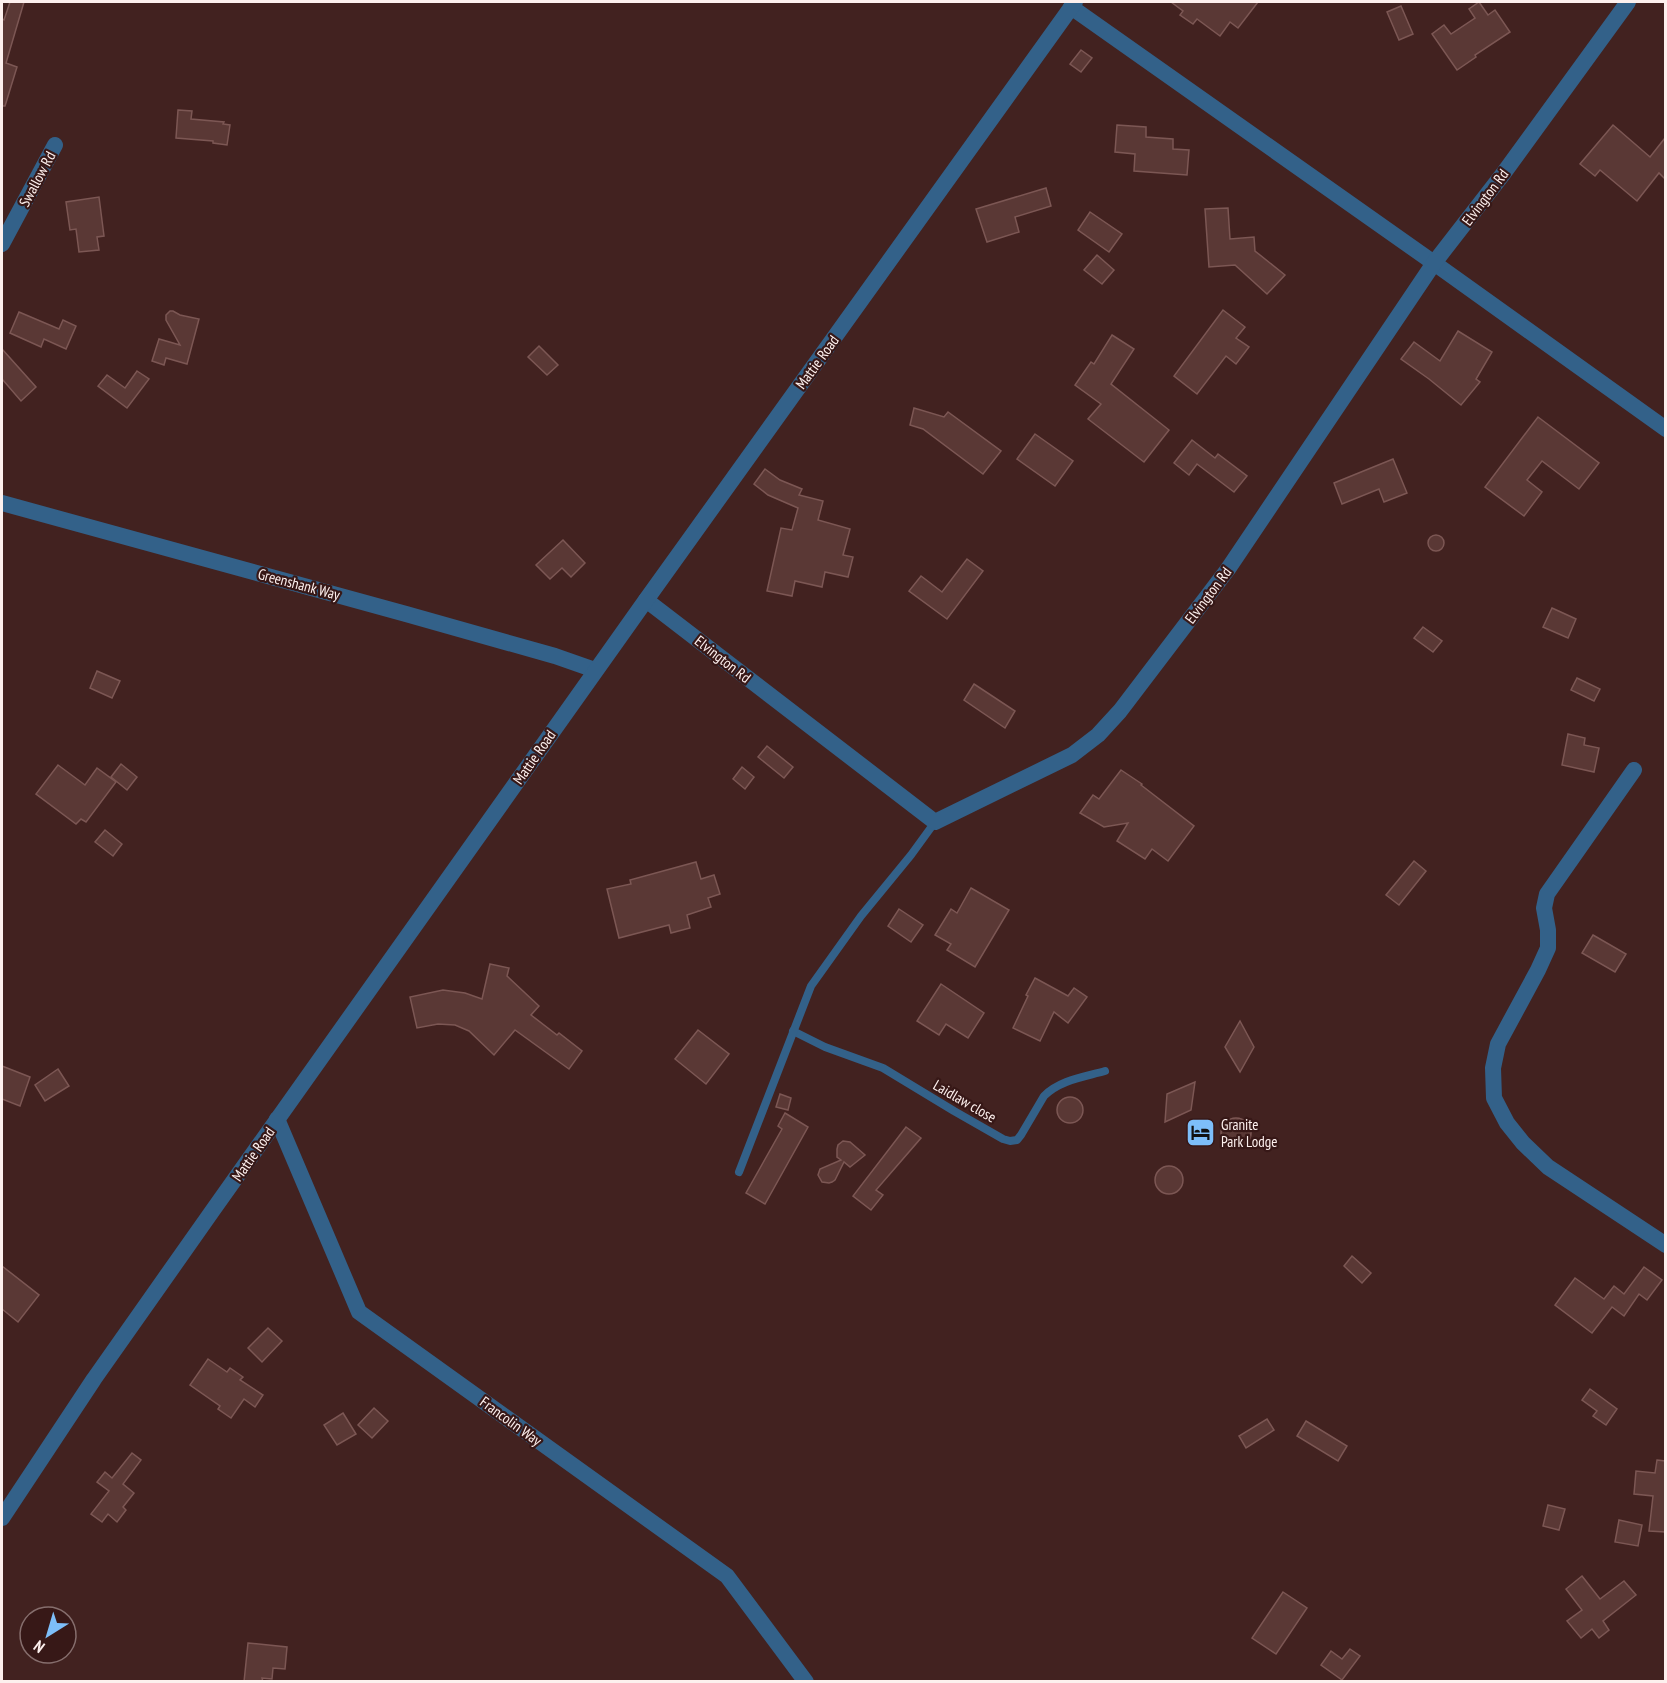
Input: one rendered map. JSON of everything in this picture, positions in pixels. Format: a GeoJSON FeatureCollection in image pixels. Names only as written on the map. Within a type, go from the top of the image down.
{"type":"FeatureCollection","features":[{"type":"Feature","properties":{"kind":"street","name":"Elvington Rd"},"geometry":{"type":"LineString","coordinates":[[646,600],[935,822],[1072,755],[1098,735],[1120,711],[1228,569],[1434,263],[1503,174],[1628,2]]}},
{"type":"Feature","properties":{"kind":"street"},"geometry":{"type":"LineString","coordinates":[[1073,4],[1665,429]]}},
{"type":"Feature","properties":{"kind":"street","name":"Mattie Road"},"geometry":{"type":"LineString","coordinates":[[2,1518],[94,1379],[595,670],[1073,4]]}},
{"type":"Feature","properties":{"kind":"street","name":"Swallow Rd"},"geometry":{"type":"LineString","coordinates":[[2,244],[55,145]]}},
{"type":"Feature","properties":{"kind":"street","name":"Greenshank Way"},"geometry":{"type":"LineString","coordinates":[[2,503],[417,617],[555,656],[595,670]]}},
{"type":"Feature","properties":{"kind":"street"},"geometry":{"type":"LineString","coordinates":[[1634,770],[1547,894],[1544,908],[1548,948],[1498,1044],[1493,1068],[1494,1098],[1507,1123],[1523,1143],[1548,1167],[1665,1245]]}},
{"type":"Feature","properties":{"kind":"street","name":"Francolin Way"},"geometry":{"type":"LineString","coordinates":[[278,1119],[359,1312],[727,1576],[806,1682]]}},
{"type":"Feature","properties":{"kind":"lane"},"geometry":{"type":"LineString","coordinates":[[740,1172],[811,986],[935,822]]}},
{"type":"Feature","properties":{"kind":"lane","name":"Laidlaw close"},"geometry":{"type":"LineString","coordinates":[[794,1031],[825,1047],[883,1068],[954,1111],[1010,1141],[1017,1140],[1021,1135],[1049,1091],[1066,1082],[1105,1071]]}},
{"type":"Feature","properties":{"kind":"building"},"geometry":{"type":"Polygon","coordinates":[[[10,2],[24,2],[6,63],[17,67],[5,106],[2,106],[2,19],[4,20],[10,2]]]}},
{"type":"Feature","properties":{"kind":"building"},"geometry":{"type":"Polygon","coordinates":[[[1171,2],[1258,2],[1238,28],[1230,22],[1220,36],[1197,19],[1193,24],[1180,15],[1183,11],[1171,2]]]}},
{"type":"Feature","properties":{"kind":"building"},"geometry":{"type":"Polygon","coordinates":[[[1479,2],[1488,15],[1495,10],[1510,32],[1457,70],[1432,34],[1444,25],[1451,34],[1475,18],[1469,9],[1479,2]]]}},
{"type":"Feature","properties":{"kind":"building"},"geometry":{"type":"Polygon","coordinates":[[[1401,6],[1413,34],[1399,40],[1387,12],[1401,6]]]}},
{"type":"Feature","properties":{"kind":"building"},"geometry":{"type":"Polygon","coordinates":[[[1081,50],[1092,58],[1081,72],[1070,64],[1081,50]]]}},
{"type":"Feature","properties":{"kind":"building"},"geometry":{"type":"Polygon","coordinates":[[[178,110],[192,111],[191,119],[224,122],[223,124],[230,125],[227,145],[213,143],[213,141],[176,138],[178,110]]]}},
{"type":"Feature","properties":{"kind":"building"},"geometry":{"type":"Polygon","coordinates":[[[1117,125],[1146,127],[1146,137],[1173,139],[1173,149],[1189,150],[1187,175],[1134,171],[1135,154],[1115,152],[1117,125]]]}},
{"type":"Feature","properties":{"kind":"building"},"geometry":{"type":"Polygon","coordinates":[[[1613,125],[1650,157],[1665,138],[1665,179],[1659,173],[1637,201],[1600,170],[1595,176],[1580,164],[1613,125]]]}},
{"type":"Feature","properties":{"kind":"building"},"geometry":{"type":"Polygon","coordinates":[[[1046,188],[1051,206],[1015,217],[1019,232],[987,242],[976,209],[1046,188]]]}},
{"type":"Feature","properties":{"kind":"building"},"geometry":{"type":"Polygon","coordinates":[[[99,197],[104,236],[97,237],[99,250],[79,252],[76,229],[70,230],[66,202],[99,197]]]}},
{"type":"Feature","properties":{"kind":"building"},"geometry":{"type":"Polygon","coordinates":[[[1228,208],[1230,239],[1254,237],[1255,251],[1285,275],[1267,294],[1235,265],[1209,267],[1205,209],[1228,208]]]}},
{"type":"Feature","properties":{"kind":"building"},"geometry":{"type":"Polygon","coordinates":[[[1090,212],[1122,234],[1109,252],[1078,230],[1090,212]]]}},
{"type":"Feature","properties":{"kind":"building"},"geometry":{"type":"Polygon","coordinates":[[[1097,255],[1114,270],[1102,284],[1084,270],[1097,255]]]}},
{"type":"Feature","properties":{"kind":"building"},"geometry":{"type":"Polygon","coordinates":[[[1223,310],[1245,327],[1236,338],[1249,347],[1236,364],[1226,356],[1197,394],[1174,376],[1223,310]]]}},
{"type":"Feature","properties":{"kind":"building"},"geometry":{"type":"Polygon","coordinates":[[[170,311],[199,319],[187,364],[166,358],[164,365],[152,361],[159,339],[180,345],[166,320],[166,315],[170,311]]]}},
{"type":"Feature","properties":{"kind":"building"},"geometry":{"type":"Polygon","coordinates":[[[19,312],[59,329],[63,320],[76,326],[66,349],[44,339],[41,347],[10,333],[19,312]]]}},
{"type":"Feature","properties":{"kind":"building"},"geometry":{"type":"Polygon","coordinates":[[[1458,331],[1492,352],[1476,379],[1480,382],[1461,405],[1401,359],[1414,342],[1440,361],[1458,331]]]}},
{"type":"Feature","properties":{"kind":"building"},"geometry":{"type":"Polygon","coordinates":[[[1112,335],[1134,349],[1111,384],[1169,430],[1144,462],[1088,419],[1101,404],[1075,385],[1091,362],[1094,364],[1112,335]]]}},
{"type":"Feature","properties":{"kind":"building"},"geometry":{"type":"Polygon","coordinates":[[[539,346],[558,365],[547,375],[528,357],[539,346]]]}},
{"type":"Feature","properties":{"kind":"building"},"geometry":{"type":"Polygon","coordinates":[[[2,349],[36,387],[21,401],[2,379],[2,349]]]}},
{"type":"Feature","properties":{"kind":"building"},"geometry":{"type":"Polygon","coordinates":[[[137,371],[149,379],[127,408],[98,386],[107,375],[125,388],[137,371]]]}},
{"type":"Feature","properties":{"kind":"building"},"geometry":{"type":"Polygon","coordinates":[[[914,408],[944,417],[948,412],[1001,451],[983,474],[923,429],[910,425],[914,408]]]}},
{"type":"Feature","properties":{"kind":"building"},"geometry":{"type":"Polygon","coordinates":[[[1538,417],[1599,463],[1579,489],[1542,461],[1527,480],[1542,492],[1524,516],[1485,487],[1538,417]]]}},
{"type":"Feature","properties":{"kind":"building"},"geometry":{"type":"Polygon","coordinates":[[[1035,434],[1073,461],[1055,486],[1017,459],[1035,434]]]}},
{"type":"Feature","properties":{"kind":"building"},"geometry":{"type":"Polygon","coordinates":[[[1192,440],[1215,458],[1218,454],[1247,476],[1234,492],[1197,464],[1189,475],[1174,463],[1192,440]]]}},
{"type":"Feature","properties":{"kind":"building"},"geometry":{"type":"Polygon","coordinates":[[[1393,459],[1407,493],[1384,502],[1379,489],[1342,504],[1334,483],[1393,459]]]}},
{"type":"Feature","properties":{"kind":"building"},"geometry":{"type":"Polygon","coordinates":[[[765,469],[780,480],[802,489],[799,495],[823,501],[818,520],[850,529],[843,555],[853,557],[848,577],[825,572],[822,587],[795,581],[792,596],[767,591],[781,528],[792,530],[798,508],[768,495],[754,484],[765,469]]]}},
{"type":"Feature","properties":{"kind":"building"},"geometry":{"type":"Polygon","coordinates":[[[1436,535],[1444,543],[1436,551],[1428,543],[1436,535]]]}},
{"type":"Feature","properties":{"kind":"building"},"geometry":{"type":"Polygon","coordinates":[[[563,540],[585,563],[571,577],[562,568],[550,579],[536,565],[563,540]]]}},
{"type":"Feature","properties":{"kind":"building"},"geometry":{"type":"Polygon","coordinates":[[[967,559],[983,571],[947,619],[909,591],[921,576],[942,592],[967,559]]]}},
{"type":"Feature","properties":{"kind":"building"},"geometry":{"type":"Polygon","coordinates":[[[1552,608],[1576,619],[1568,638],[1543,627],[1552,608]]]}},
{"type":"Feature","properties":{"kind":"building"},"geometry":{"type":"Polygon","coordinates":[[[1423,627],[1442,641],[1433,652],[1414,638],[1423,627]]]}},
{"type":"Feature","properties":{"kind":"building"},"geometry":{"type":"Polygon","coordinates":[[[97,671],[120,681],[112,698],[90,688],[97,671]]]}},
{"type":"Feature","properties":{"kind":"building"},"geometry":{"type":"Polygon","coordinates":[[[1577,678],[1600,689],[1594,701],[1571,690],[1577,678]]]}},
{"type":"Feature","properties":{"kind":"building"},"geometry":{"type":"Polygon","coordinates":[[[974,684],[1015,711],[1005,728],[964,700],[974,684]]]}},
{"type":"Feature","properties":{"kind":"building"},"geometry":{"type":"Polygon","coordinates":[[[1568,734],[1585,738],[1584,745],[1599,748],[1594,772],[1562,765],[1568,734]]]}},
{"type":"Feature","properties":{"kind":"building"},"geometry":{"type":"Polygon","coordinates":[[[767,746],[793,767],[784,778],[758,757],[767,746]]]}},
{"type":"Feature","properties":{"kind":"building"},"geometry":{"type":"Polygon","coordinates":[[[121,764],[137,777],[127,790],[111,777],[121,764]]]}},
{"type":"Feature","properties":{"kind":"building"},"geometry":{"type":"Polygon","coordinates":[[[58,765],[85,785],[97,768],[116,782],[86,822],[81,819],[76,824],[36,794],[58,765]]]}},
{"type":"Feature","properties":{"kind":"building"},"geometry":{"type":"Polygon","coordinates":[[[742,767],[754,777],[745,789],[733,779],[742,767]]]}},
{"type":"Feature","properties":{"kind":"building"},"geometry":{"type":"Polygon","coordinates":[[[1121,770],[1194,826],[1168,861],[1152,849],[1145,859],[1117,841],[1128,823],[1104,827],[1080,813],[1093,795],[1099,799],[1121,770]]]}},
{"type":"Feature","properties":{"kind":"building"},"geometry":{"type":"Polygon","coordinates":[[[105,830],[122,844],[113,856],[95,842],[105,830]]]}},
{"type":"Feature","properties":{"kind":"building"},"geometry":{"type":"Polygon","coordinates":[[[1414,861],[1426,871],[1399,905],[1386,895],[1414,861]]]}},
{"type":"Feature","properties":{"kind":"building"},"geometry":{"type":"Polygon","coordinates":[[[696,862],[701,879],[714,875],[720,894],[708,898],[711,907],[687,915],[690,928],[671,933],[669,925],[619,938],[607,889],[631,884],[630,880],[696,862]]]}},
{"type":"Feature","properties":{"kind":"building"},"geometry":{"type":"Polygon","coordinates":[[[971,888],[1009,910],[975,967],[947,950],[951,944],[935,935],[951,909],[957,913],[971,888]]]}},
{"type":"Feature","properties":{"kind":"building"},"geometry":{"type":"Polygon","coordinates":[[[899,909],[923,925],[911,942],[888,926],[899,909]]]}},
{"type":"Feature","properties":{"kind":"building"},"geometry":{"type":"Polygon","coordinates":[[[1593,935],[1626,954],[1615,972],[1582,953],[1593,935]]]}},
{"type":"Feature","properties":{"kind":"building"},"geometry":{"type":"Polygon","coordinates":[[[490,964],[509,968],[507,976],[539,1006],[531,1015],[582,1051],[569,1069],[515,1030],[494,1055],[469,1031],[455,1025],[438,1024],[417,1028],[410,997],[443,990],[465,993],[482,999],[490,964]]]}},
{"type":"Feature","properties":{"kind":"building"},"geometry":{"type":"Polygon","coordinates":[[[1035,978],[1068,996],[1074,988],[1087,997],[1068,1023],[1054,1012],[1040,1041],[1013,1028],[1035,978]]]}},
{"type":"Feature","properties":{"kind":"building"},"geometry":{"type":"Polygon","coordinates":[[[941,984],[984,1013],[968,1038],[946,1024],[939,1035],[917,1021],[941,984]]]}},
{"type":"Feature","properties":{"kind":"building"},"geometry":{"type":"Polygon","coordinates":[[[1240,1021],[1254,1047],[1240,1072],[1225,1047],[1240,1021]]]}},
{"type":"Feature","properties":{"kind":"building"},"geometry":{"type":"Polygon","coordinates":[[[698,1030],[729,1054],[706,1084],[675,1059],[698,1030]]]}},
{"type":"Feature","properties":{"kind":"building"},"geometry":{"type":"Polygon","coordinates":[[[2,1066],[30,1077],[20,1106],[2,1099],[2,1066]]]}},
{"type":"Feature","properties":{"kind":"building"},"geometry":{"type":"Polygon","coordinates":[[[58,1069],[69,1086],[45,1101],[35,1085],[58,1069]]]}},
{"type":"Feature","properties":{"kind":"building"},"geometry":{"type":"Polygon","coordinates":[[[1195,1082],[1191,1110],[1165,1122],[1167,1094],[1195,1082]]]}},
{"type":"Feature","properties":{"kind":"building"},"geometry":{"type":"Polygon","coordinates":[[[780,1094],[791,1098],[788,1110],[776,1107],[780,1094]]]}},
{"type":"Feature","properties":{"kind":"building"},"geometry":{"type":"Polygon","coordinates":[[[1070,1097],[1079,1101],[1083,1110],[1079,1119],[1070,1123],[1061,1119],[1057,1110],[1061,1101],[1070,1097]]]}},
{"type":"Feature","properties":{"kind":"building"},"geometry":{"type":"Polygon","coordinates":[[[785,1113],[808,1127],[765,1204],[746,1193],[782,1129],[778,1126],[785,1113]]]}},
{"type":"Feature","properties":{"kind":"building"},"geometry":{"type":"Polygon","coordinates":[[[1236,1118],[1247,1122],[1251,1133],[1247,1144],[1236,1148],[1225,1144],[1221,1133],[1225,1122],[1236,1118]]]}},
{"type":"Feature","properties":{"kind":"building"},"geometry":{"type":"Polygon","coordinates":[[[906,1127],[921,1138],[876,1190],[883,1195],[871,1210],[853,1196],[906,1127]]]}},
{"type":"Feature","properties":{"kind":"building"},"geometry":{"type":"Polygon","coordinates":[[[843,1141],[850,1142],[865,1155],[850,1167],[844,1162],[832,1182],[822,1182],[818,1175],[820,1169],[841,1160],[837,1157],[837,1149],[843,1141]]]}},
{"type":"Feature","properties":{"kind":"building"},"geometry":{"type":"Polygon","coordinates":[[[1169,1166],[1179,1170],[1183,1180],[1179,1190],[1169,1194],[1159,1190],[1155,1180],[1159,1170],[1169,1166]]]}},
{"type":"Feature","properties":{"kind":"building"},"geometry":{"type":"Polygon","coordinates":[[[1352,1256],[1371,1273],[1362,1283],[1344,1266],[1352,1256]]]}},
{"type":"Feature","properties":{"kind":"building"},"geometry":{"type":"Polygon","coordinates":[[[2,1266],[39,1295],[18,1322],[2,1309],[2,1266]]]}},
{"type":"Feature","properties":{"kind":"building"},"geometry":{"type":"Polygon","coordinates":[[[1644,1267],[1662,1280],[1647,1300],[1639,1294],[1624,1316],[1612,1307],[1592,1333],[1555,1305],[1575,1278],[1604,1299],[1614,1286],[1624,1294],[1644,1267]]]}},
{"type":"Feature","properties":{"kind":"building"},"geometry":{"type":"Polygon","coordinates":[[[268,1328],[282,1341],[262,1362],[248,1348],[268,1328]]]}},
{"type":"Feature","properties":{"kind":"building"},"geometry":{"type":"Polygon","coordinates":[[[208,1359],[227,1372],[230,1368],[243,1377],[240,1380],[263,1395],[255,1407],[244,1399],[231,1418],[218,1409],[220,1406],[190,1385],[208,1359]]]}},
{"type":"Feature","properties":{"kind":"building"},"geometry":{"type":"Polygon","coordinates":[[[1590,1389],[1617,1409],[1606,1425],[1593,1416],[1597,1411],[1582,1400],[1590,1389]]]}},
{"type":"Feature","properties":{"kind":"building"},"geometry":{"type":"Polygon","coordinates":[[[374,1408],[388,1421],[372,1438],[358,1425],[374,1408]]]}},
{"type":"Feature","properties":{"kind":"building"},"geometry":{"type":"Polygon","coordinates":[[[343,1413],[356,1434],[337,1445],[324,1425],[343,1413]]]}},
{"type":"Feature","properties":{"kind":"building"},"geometry":{"type":"Polygon","coordinates":[[[1267,1419],[1274,1430],[1246,1448],[1239,1436],[1267,1419]]]}},
{"type":"Feature","properties":{"kind":"building"},"geometry":{"type":"Polygon","coordinates":[[[1306,1421],[1347,1446],[1338,1461],[1297,1436],[1306,1421]]]}},
{"type":"Feature","properties":{"kind":"building"},"geometry":{"type":"Polygon","coordinates":[[[132,1453],[141,1460],[123,1484],[134,1493],[123,1507],[126,1510],[117,1522],[108,1514],[102,1522],[91,1514],[109,1491],[97,1482],[105,1472],[112,1478],[132,1453]]]}},
{"type":"Feature","properties":{"kind":"building"},"geometry":{"type":"Polygon","coordinates":[[[1657,1460],[1665,1461],[1665,1532],[1649,1531],[1653,1496],[1634,1494],[1636,1471],[1655,1473],[1657,1460]]]}},
{"type":"Feature","properties":{"kind":"building"},"geometry":{"type":"Polygon","coordinates":[[[1548,1505],[1565,1509],[1559,1530],[1543,1526],[1548,1505]]]}},
{"type":"Feature","properties":{"kind":"building"},"geometry":{"type":"Polygon","coordinates":[[[1619,1520],[1642,1525],[1638,1546],[1615,1542],[1619,1520]]]}},
{"type":"Feature","properties":{"kind":"building"},"geometry":{"type":"Polygon","coordinates":[[[1582,1576],[1600,1599],[1624,1581],[1636,1595],[1603,1621],[1609,1630],[1599,1638],[1592,1629],[1581,1638],[1567,1621],[1582,1610],[1566,1589],[1582,1576]]]}},
{"type":"Feature","properties":{"kind":"building"},"geometry":{"type":"Polygon","coordinates":[[[1283,1592],[1307,1608],[1276,1654],[1252,1638],[1283,1592]]]}},
{"type":"Feature","properties":{"kind":"building"},"geometry":{"type":"Polygon","coordinates":[[[248,1643],[287,1647],[285,1669],[273,1668],[272,1679],[262,1678],[263,1682],[244,1682],[248,1643]]]}},
{"type":"Feature","properties":{"kind":"building"},"geometry":{"type":"Polygon","coordinates":[[[1350,1649],[1360,1656],[1342,1680],[1321,1665],[1331,1651],[1342,1659],[1350,1649]]]}},
{"type":"Feature","properties":{"kind":"place","name":"Granite Park Lodge"},"geometry":{"type":"Point","coordinates":[1200,1133]}}]}
